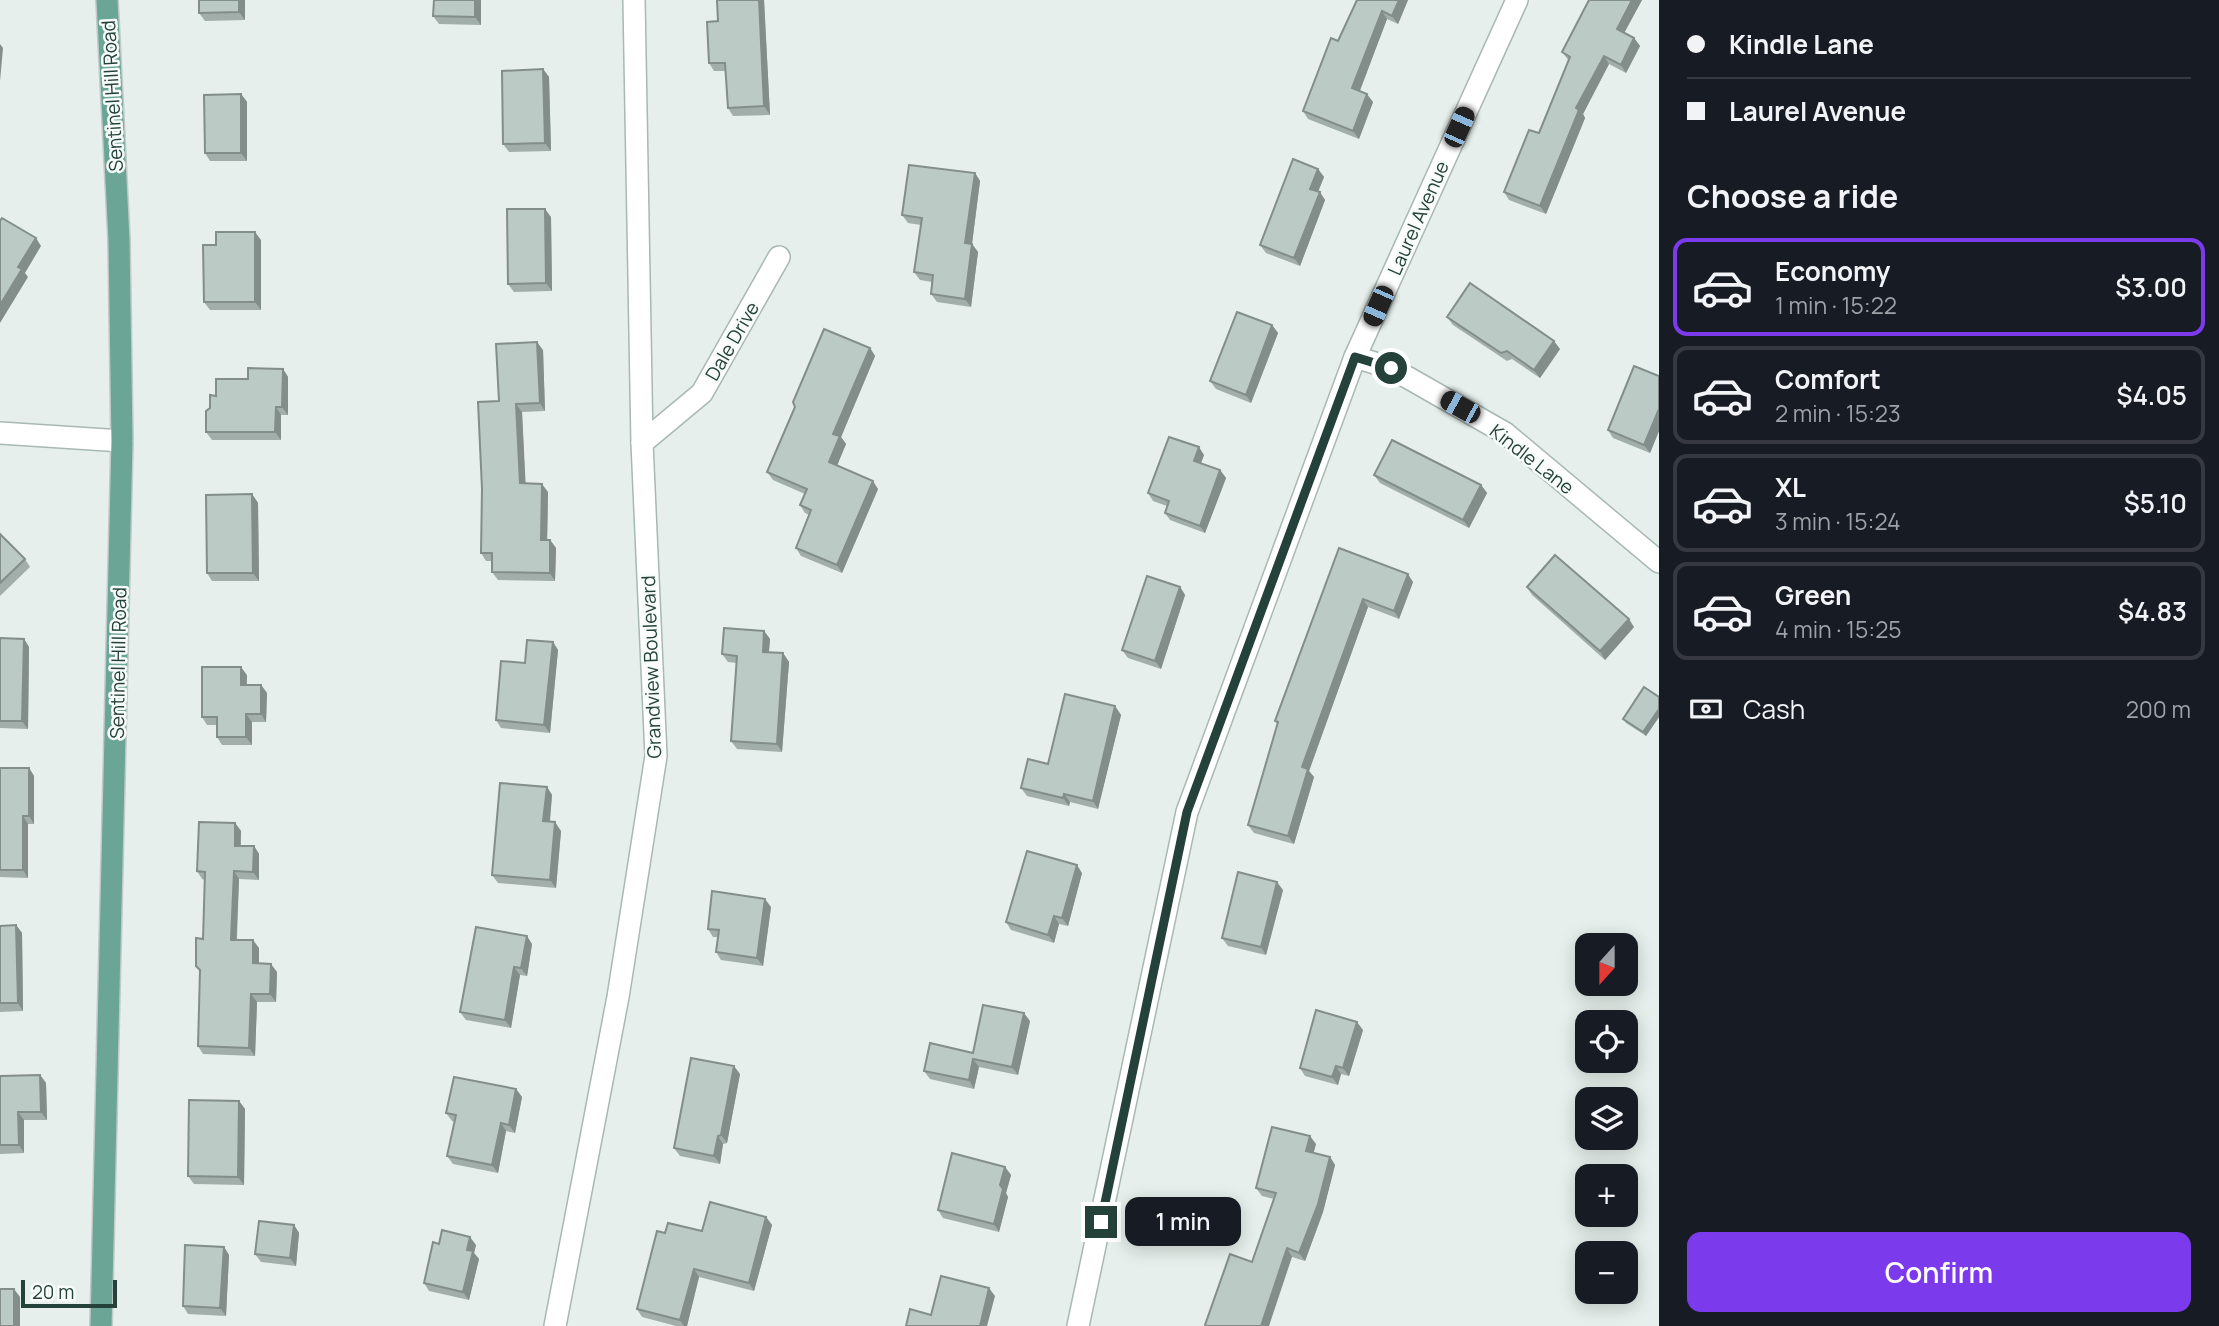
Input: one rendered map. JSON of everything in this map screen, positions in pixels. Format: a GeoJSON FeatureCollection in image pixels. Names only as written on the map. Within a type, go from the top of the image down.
{"type":"FeatureCollection","features":[{"type":"Feature","properties":{"kind":"main road","name":"Sentinel Hill Road"},"geometry":{"type":"LineString","coordinates":[[101,1326],[122,441],[120,240],[107,0]]}},
{"type":"Feature","properties":{"kind":"street","name":"Grandview Boulevard"},"geometry":{"type":"LineString","coordinates":[[555,1326],[618,997],[656,756],[642,443],[634,0]]}},
{"type":"Feature","properties":{"kind":"street","name":"Laurel Avenue"},"geometry":{"type":"LineString","coordinates":[[1078,1326],[1187,812],[1355,357],[1517,0]]}},
{"type":"Feature","properties":{"kind":"street","name":"Dale Drive"},"geometry":{"type":"LineString","coordinates":[[642,443],[702,393],[779,257]]}},
{"type":"Feature","properties":{"kind":"street","name":"Kindle Lane"},"geometry":{"type":"LineString","coordinates":[[1355,357],[1391,368],[1505,433],[1659,562]]}},
{"type":"Feature","properties":{"kind":"street"},"geometry":{"type":"LineString","coordinates":[[0,433],[122,441]]}},
{"type":"Feature","properties":{"kind":"building"},"geometry":{"type":"Polygon","coordinates":[[[199,0],[239,0],[239,12],[199,13],[199,0]]]}},
{"type":"Feature","properties":{"kind":"building"},"geometry":{"type":"Polygon","coordinates":[[[434,0],[475,0],[475,17],[433,16],[434,0]]]}},
{"type":"Feature","properties":{"kind":"building"},"geometry":{"type":"Polygon","coordinates":[[[717,0],[759,0],[764,106],[728,108],[725,63],[709,63],[707,22],[718,21],[717,0]]]}},
{"type":"Feature","properties":{"kind":"building"},"geometry":{"type":"Polygon","coordinates":[[[1357,0],[1399,0],[1392,16],[1382,11],[1352,88],[1367,94],[1353,131],[1303,111],[1331,38],[1338,41],[1357,0]]]}},
{"type":"Feature","properties":{"kind":"building"},"geometry":{"type":"Polygon","coordinates":[[[1589,0],[1632,0],[1617,29],[1634,38],[1621,65],[1604,56],[1576,108],[1579,110],[1540,206],[1504,192],[1529,130],[1539,133],[1570,57],[1562,52],[1589,0]]]}},
{"type":"Feature","properties":{"kind":"building"},"geometry":{"type":"Polygon","coordinates":[[[543,69],[545,143],[503,144],[502,71],[543,69]]]}},
{"type":"Feature","properties":{"kind":"building"},"geometry":{"type":"Polygon","coordinates":[[[241,94],[241,153],[205,153],[204,95],[241,94]]]}},
{"type":"Feature","properties":{"kind":"building"},"geometry":{"type":"Polygon","coordinates":[[[1293,159],[1318,169],[1310,189],[1320,192],[1294,258],[1260,245],[1293,159]]]}},
{"type":"Feature","properties":{"kind":"building"},"geometry":{"type":"Polygon","coordinates":[[[909,165],[975,173],[965,243],[972,244],[965,299],[931,294],[933,275],[914,272],[922,218],[902,215],[909,165]]]}},
{"type":"Feature","properties":{"kind":"building"},"geometry":{"type":"Polygon","coordinates":[[[507,209],[545,209],[546,283],[508,284],[507,209]]]}},
{"type":"Feature","properties":{"kind":"building"},"geometry":{"type":"Polygon","coordinates":[[[2,218],[36,238],[18,267],[22,269],[0,305],[0,221],[2,218]]]}},
{"type":"Feature","properties":{"kind":"building"},"geometry":{"type":"Polygon","coordinates":[[[216,232],[255,232],[255,302],[204,302],[203,245],[216,245],[216,232]]]}},
{"type":"Feature","properties":{"kind":"building"},"geometry":{"type":"Polygon","coordinates":[[[1470,283],[1554,341],[1534,370],[1507,351],[1501,353],[1447,317],[1470,283]]]}},
{"type":"Feature","properties":{"kind":"building"},"geometry":{"type":"Polygon","coordinates":[[[1237,312],[1272,325],[1246,395],[1210,381],[1237,312]]]}},
{"type":"Feature","properties":{"kind":"building"},"geometry":{"type":"Polygon","coordinates":[[[824,329],[870,348],[833,434],[840,436],[829,462],[873,481],[837,565],[796,548],[811,510],[800,505],[807,489],[767,472],[824,329]]]}},
{"type":"Feature","properties":{"kind":"building"},"geometry":{"type":"Polygon","coordinates":[[[537,342],[540,403],[516,404],[520,483],[542,484],[541,540],[550,540],[550,573],[492,572],[492,553],[481,553],[482,489],[478,402],[499,401],[496,344],[537,342]]]}},
{"type":"Feature","properties":{"kind":"building"},"geometry":{"type":"Polygon","coordinates":[[[1634,366],[1659,376],[1659,409],[1644,445],[1608,430],[1634,366]]]}},
{"type":"Feature","properties":{"kind":"building"},"geometry":{"type":"Polygon","coordinates":[[[248,368],[283,369],[282,407],[276,407],[275,432],[206,432],[206,411],[210,408],[210,395],[216,396],[216,379],[248,379],[248,368]]]}},
{"type":"Feature","properties":{"kind":"building"},"geometry":{"type":"Polygon","coordinates":[[[1169,437],[1199,447],[1194,461],[1220,470],[1200,526],[1165,513],[1169,501],[1148,493],[1169,437]]]}},
{"type":"Feature","properties":{"kind":"building"},"geometry":{"type":"Polygon","coordinates":[[[1392,440],[1481,485],[1463,520],[1374,475],[1392,440]]]}},
{"type":"Feature","properties":{"kind":"building"},"geometry":{"type":"Polygon","coordinates":[[[252,494],[253,573],[207,573],[206,495],[252,494]]]}},
{"type":"Feature","properties":{"kind":"building"},"geometry":{"type":"Polygon","coordinates":[[[0,534],[25,559],[0,583],[0,534]]]}},
{"type":"Feature","properties":{"kind":"building"},"geometry":{"type":"Polygon","coordinates":[[[1339,548],[1408,574],[1394,611],[1363,599],[1302,767],[1308,769],[1288,836],[1248,825],[1278,722],[1275,721],[1339,548]]]}},
{"type":"Feature","properties":{"kind":"building"},"geometry":{"type":"Polygon","coordinates":[[[1555,555],[1629,619],[1600,651],[1527,587],[1555,555]]]}},
{"type":"Feature","properties":{"kind":"building"},"geometry":{"type":"Polygon","coordinates":[[[1147,576],[1180,587],[1155,661],[1122,650],[1147,576]]]}},
{"type":"Feature","properties":{"kind":"building"},"geometry":{"type":"Polygon","coordinates":[[[724,628],[764,631],[763,652],[783,653],[777,744],[731,741],[737,656],[722,654],[724,628]]]}},
{"type":"Feature","properties":{"kind":"building"},"geometry":{"type":"Polygon","coordinates":[[[0,638],[24,639],[22,721],[0,721],[0,638]]]}},
{"type":"Feature","properties":{"kind":"building"},"geometry":{"type":"Polygon","coordinates":[[[527,640],[553,642],[544,725],[496,720],[501,661],[525,663],[527,640]]]}},
{"type":"Feature","properties":{"kind":"building"},"geometry":{"type":"Polygon","coordinates":[[[202,667],[241,667],[241,685],[261,685],[261,714],[246,714],[246,737],[217,737],[217,717],[202,717],[202,667]]]}},
{"type":"Feature","properties":{"kind":"building"},"geometry":{"type":"Polygon","coordinates":[[[1644,687],[1659,697],[1659,709],[1643,732],[1623,719],[1644,687]]]}},
{"type":"Feature","properties":{"kind":"building"},"geometry":{"type":"Polygon","coordinates":[[[1065,694],[1115,706],[1093,801],[1064,794],[1063,798],[1021,788],[1028,759],[1048,764],[1065,694]]]}},
{"type":"Feature","properties":{"kind":"building"},"geometry":{"type":"Polygon","coordinates":[[[0,768],[29,768],[29,816],[23,816],[23,870],[0,870],[0,768]]]}},
{"type":"Feature","properties":{"kind":"building"},"geometry":{"type":"Polygon","coordinates":[[[500,783],[547,787],[543,821],[555,822],[550,880],[492,875],[500,783]]]}},
{"type":"Feature","properties":{"kind":"building"},"geometry":{"type":"Polygon","coordinates":[[[199,822],[235,823],[235,846],[254,846],[253,872],[234,871],[231,940],[253,940],[253,963],[271,964],[270,994],[251,994],[249,1048],[198,1046],[200,970],[196,966],[196,938],[203,939],[205,872],[197,871],[199,822]]]}},
{"type":"Feature","properties":{"kind":"building"},"geometry":{"type":"Polygon","coordinates":[[[1027,851],[1077,865],[1062,918],[1054,916],[1048,935],[1006,922],[1027,851]]]}},
{"type":"Feature","properties":{"kind":"building"},"geometry":{"type":"Polygon","coordinates":[[[1238,872],[1277,882],[1261,947],[1222,938],[1238,872]]]}},
{"type":"Feature","properties":{"kind":"building"},"geometry":{"type":"Polygon","coordinates":[[[712,891],[765,899],[757,958],[716,952],[719,930],[708,929],[712,891]]]}},
{"type":"Feature","properties":{"kind":"building"},"geometry":{"type":"Polygon","coordinates":[[[16,925],[18,1003],[0,1003],[0,926],[16,925]]]}},
{"type":"Feature","properties":{"kind":"building"},"geometry":{"type":"Polygon","coordinates":[[[476,927],[527,936],[521,968],[514,967],[505,1020],[460,1012],[476,927]]]}},
{"type":"Feature","properties":{"kind":"building"},"geometry":{"type":"Polygon","coordinates":[[[983,1005],[1024,1013],[1012,1067],[973,1059],[969,1080],[924,1071],[930,1043],[973,1053],[983,1005]]]}},
{"type":"Feature","properties":{"kind":"building"},"geometry":{"type":"Polygon","coordinates":[[[1316,1010],[1357,1022],[1343,1068],[1336,1066],[1332,1077],[1300,1068],[1316,1010]]]}},
{"type":"Feature","properties":{"kind":"building"},"geometry":{"type":"Polygon","coordinates":[[[691,1058],[734,1066],[721,1135],[718,1136],[714,1156],[674,1148],[691,1058]]]}},
{"type":"Feature","properties":{"kind":"building"},"geometry":{"type":"Polygon","coordinates":[[[40,1075],[41,1112],[18,1112],[19,1145],[0,1145],[0,1076],[40,1075]]]}},
{"type":"Feature","properties":{"kind":"building"},"geometry":{"type":"Polygon","coordinates":[[[454,1077],[516,1089],[509,1125],[501,1123],[492,1165],[447,1156],[456,1115],[446,1113],[454,1077]]]}},
{"type":"Feature","properties":{"kind":"building"},"geometry":{"type":"Polygon","coordinates":[[[189,1100],[239,1101],[238,1177],[188,1176],[189,1100]]]}},
{"type":"Feature","properties":{"kind":"building"},"geometry":{"type":"Polygon","coordinates":[[[1272,1127],[1310,1136],[1306,1151],[1330,1157],[1318,1204],[1299,1253],[1287,1248],[1261,1326],[1206,1326],[1230,1254],[1252,1262],[1276,1193],[1256,1188],[1272,1127]]]}},
{"type":"Feature","properties":{"kind":"building"},"geometry":{"type":"Polygon","coordinates":[[[952,1153],[1005,1167],[1000,1185],[1003,1189],[994,1224],[938,1210],[952,1153]]]}},
{"type":"Feature","properties":{"kind":"building"},"geometry":{"type":"Polygon","coordinates":[[[710,1202],[766,1217],[749,1283],[694,1269],[680,1320],[637,1309],[657,1231],[665,1233],[668,1223],[702,1231],[710,1202]]]}},
{"type":"Feature","properties":{"kind":"building"},"geometry":{"type":"Polygon","coordinates":[[[259,1221],[294,1225],[290,1258],[255,1254],[259,1221]]]}},
{"type":"Feature","properties":{"kind":"building"},"geometry":{"type":"Polygon","coordinates":[[[442,1230],[470,1237],[467,1250],[473,1251],[463,1292],[424,1283],[433,1242],[439,1244],[442,1230]]]}},
{"type":"Feature","properties":{"kind":"building"},"geometry":{"type":"Polygon","coordinates":[[[185,1245],[224,1247],[220,1308],[183,1306],[185,1245]]]}},
{"type":"Feature","properties":{"kind":"building"},"geometry":{"type":"Polygon","coordinates":[[[941,1276],[989,1288],[980,1326],[906,1326],[910,1309],[931,1315],[941,1276]]]}},
{"type":"Feature","properties":{"kind":"building"},"geometry":{"type":"Polygon","coordinates":[[[0,1289],[14,1289],[14,1326],[0,1326],[0,1289]]]}},
{"type":"Feature","properties":{"kind":"route"},"geometry":{"type":"LineString","coordinates":[[1101,1222],[1187,812],[1355,357],[1391,368]]}}]}
